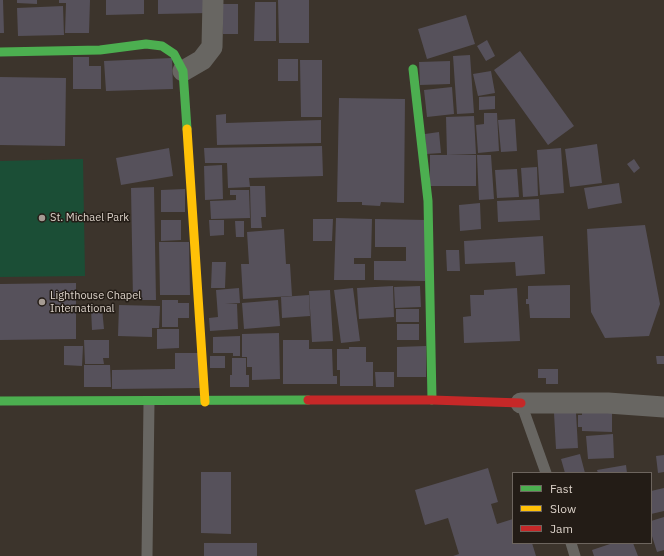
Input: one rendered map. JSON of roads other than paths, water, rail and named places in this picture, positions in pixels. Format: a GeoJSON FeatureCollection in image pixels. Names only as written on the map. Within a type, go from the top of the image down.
{"type":"FeatureCollection","features":[{"type":"Feature","properties":{"kind":"street"},"geometry":{"type":"LineString","coordinates":[[183,71],[202,60],[212,48],[214,0]]}},
{"type":"Feature","properties":{"kind":"street"},"geometry":{"type":"LineString","coordinates":[[0,52],[100,50],[146,44],[162,46],[174,54],[183,71],[205,402]]}},
{"type":"Feature","properties":{"kind":"street"},"geometry":{"type":"LineString","coordinates":[[413,69],[428,201],[432,400]]}},
{"type":"Feature","properties":{"kind":"street"},"geometry":{"type":"LineString","coordinates":[[0,401],[205,402],[432,400],[520,403],[608,402],[664,407]]}},
{"type":"Feature","properties":{"kind":"lane"},"geometry":{"type":"LineString","coordinates":[[147,556],[149,402]]}},
{"type":"Feature","properties":{"kind":"lane"},"geometry":{"type":"LineString","coordinates":[[520,403],[546,472]]}},
{"type":"Feature","properties":{"kind":"lane"},"geometry":{"type":"LineString","coordinates":[[571,544],[575,556]]}},
{"type":"Feature","properties":{"kind":"place","name":"St. Michael Park"},"geometry":{"type":"Point","coordinates":[42,218]}},
{"type":"Feature","properties":{"kind":"place","name":"Lighthouse Chapel International"},"geometry":{"type":"Point","coordinates":[42,302]}}]}
